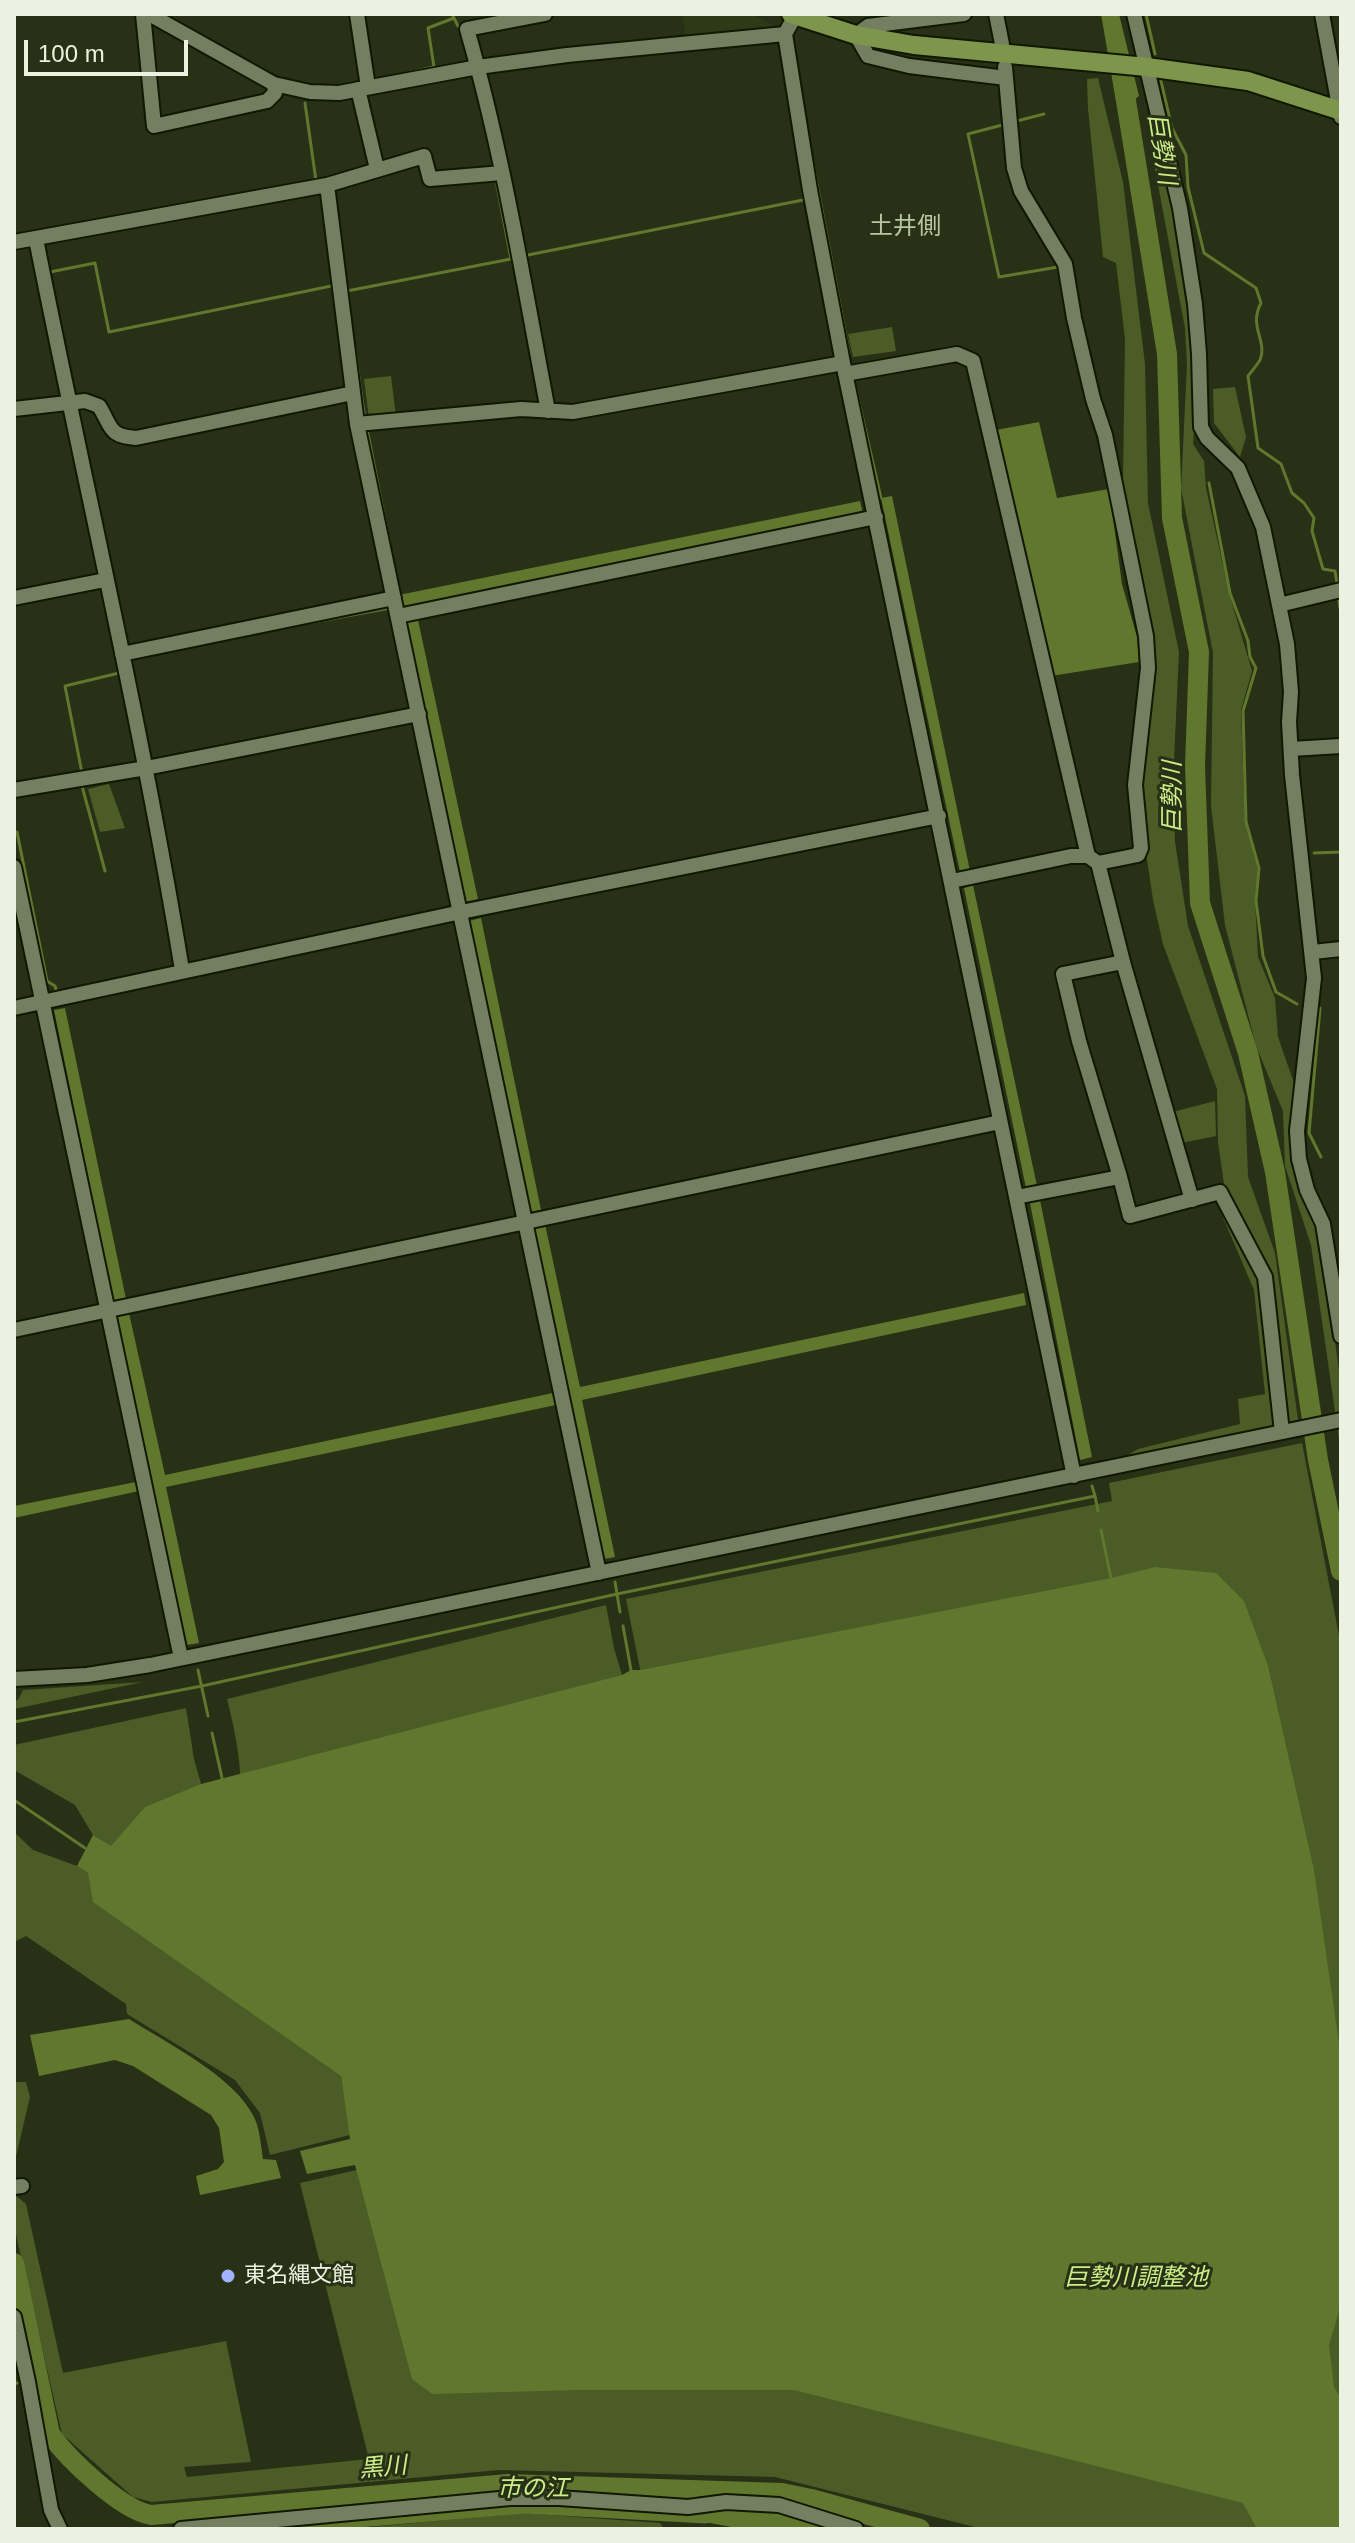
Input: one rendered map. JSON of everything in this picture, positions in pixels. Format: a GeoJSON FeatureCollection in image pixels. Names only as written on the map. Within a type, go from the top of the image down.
{"type":"FeatureCollection","features":[{"type":"Feature","properties":{"kind":"main road"},"geometry":{"type":"LineString","coordinates":[[793,15],[856,35],[914,45],[1147,67],[1248,81],[1341,113]]}},
{"type":"Feature","properties":{"kind":"street"},"geometry":{"type":"LineString","coordinates":[[146,14],[274,84],[310,92],[339,93],[475,67],[785,34]]}},
{"type":"Feature","properties":{"kind":"street"},"geometry":{"type":"LineString","coordinates":[[146,14],[154,126],[267,101],[275,93],[274,84]]}},
{"type":"Feature","properties":{"kind":"street"},"geometry":{"type":"LineString","coordinates":[[357,14],[363,88],[377,169]]}},
{"type":"Feature","properties":{"kind":"street"},"geometry":{"type":"LineString","coordinates":[[545,14],[467,29],[496,174],[518,257],[548,411]]}},
{"type":"Feature","properties":{"kind":"street"},"geometry":{"type":"LineString","coordinates":[[962,879],[1071,856],[1093,859],[1138,855],[1141,848],[1135,785],[1148,668],[1146,636],[1105,435],[1087,372],[1065,264],[1021,191],[1014,168],[1006,73],[909,66],[868,56],[856,35],[868,26],[964,14]]}},
{"type":"Feature","properties":{"kind":"street"},"geometry":{"type":"LineString","coordinates":[[996,14],[1002,44]]}},
{"type":"Feature","properties":{"kind":"street"},"geometry":{"type":"LineString","coordinates":[[1134,14],[1180,208],[1195,304],[1201,427],[1207,438],[1238,468],[1263,527],[1287,644],[1297,828],[1313,952],[1313,1007],[1297,1131],[1299,1159],[1307,1190],[1323,1224],[1341,1336]]}},
{"type":"Feature","properties":{"kind":"street"},"geometry":{"type":"LineString","coordinates":[[1322,14],[1341,113]]}},
{"type":"Feature","properties":{"kind":"street"},"geometry":{"type":"LineString","coordinates":[[793,15],[785,34],[810,190],[844,369],[939,816],[962,879],[1000,1122],[1028,1195],[1037,1297],[1074,1476]]}},
{"type":"Feature","properties":{"kind":"street"},"geometry":{"type":"LineString","coordinates":[[14,242],[332,184],[424,156],[430,179],[496,174]]}},
{"type":"Feature","properties":{"kind":"street"},"geometry":{"type":"LineString","coordinates":[[332,184],[352,387],[362,423],[394,598],[407,614],[419,714],[469,910],[533,1219],[562,1398],[599,1573]]}},
{"type":"Feature","properties":{"kind":"street"},"geometry":{"type":"LineString","coordinates":[[36,239],[146,768],[182,970]]}},
{"type":"Feature","properties":{"kind":"street"},"geometry":{"type":"LineString","coordinates":[[362,423],[521,409],[573,412],[957,354],[973,361],[1093,859],[1192,1200]]}},
{"type":"Feature","properties":{"kind":"street"},"geometry":{"type":"LineString","coordinates":[[14,409],[67,398],[85,401],[99,406],[107,427],[120,437],[136,438],[352,387]]}},
{"type":"Feature","properties":{"kind":"street"},"geometry":{"type":"LineString","coordinates":[[407,614],[874,510]]}},
{"type":"Feature","properties":{"kind":"street"},"geometry":{"type":"LineString","coordinates":[[14,598],[105,580]]}},
{"type":"Feature","properties":{"kind":"street"},"geometry":{"type":"LineString","coordinates":[[1279,605],[1337,591]]}},
{"type":"Feature","properties":{"kind":"street"},"geometry":{"type":"LineString","coordinates":[[122,654],[394,598]]}},
{"type":"Feature","properties":{"kind":"street"},"geometry":{"type":"LineString","coordinates":[[14,790],[146,768],[419,714]]}},
{"type":"Feature","properties":{"kind":"street"},"geometry":{"type":"LineString","coordinates":[[1291,749],[1341,746]]}},
{"type":"Feature","properties":{"kind":"street"},"geometry":{"type":"LineString","coordinates":[[14,1008],[469,910],[939,816]]}},
{"type":"Feature","properties":{"kind":"street"},"geometry":{"type":"LineString","coordinates":[[14,867],[53,1000],[117,1309],[143,1486],[181,1658]]}},
{"type":"Feature","properties":{"kind":"street"},"geometry":{"type":"LineString","coordinates":[[1313,952],[1341,949]]}},
{"type":"Feature","properties":{"kind":"street"},"geometry":{"type":"LineString","coordinates":[[1123,962],[1063,974],[1079,1041],[1130,1216],[1220,1192],[1265,1277],[1282,1432]]}},
{"type":"Feature","properties":{"kind":"street"},"geometry":{"type":"LineString","coordinates":[[14,1330],[1000,1122]]}},
{"type":"Feature","properties":{"kind":"street"},"geometry":{"type":"LineString","coordinates":[[1028,1195],[1120,1177]]}},
{"type":"Feature","properties":{"kind":"street"},"geometry":{"type":"LineString","coordinates":[[14,1679],[87,1675],[181,1658],[1341,1420]]}},
{"type":"Feature","properties":{"kind":"street"},"geometry":{"type":"LineString","coordinates":[[14,2317],[51,2510],[60,2529]]}},
{"type":"Feature","properties":{"kind":"street"},"geometry":{"type":"LineString","coordinates":[[181,2529],[510,2498],[559,2498],[688,2507],[726,2502],[779,2505],[819,2516],[838,2527],[856,2529]]}},
{"type":"Feature","properties":{"kind":"shaded area"},"geometry":{"type":"Polygon","coordinates":[[[682,14],[751,14],[779,28],[686,38],[682,14]]]}},
{"type":"Feature","properties":{"kind":"shaded area"},"geometry":{"type":"Polygon","coordinates":[[[1098,78],[1123,182],[1145,364],[1148,503],[1179,652],[1173,782],[1175,842],[1188,926],[1245,1096],[1248,1177],[1275,1253],[1298,1420],[1119,1460],[1138,1449],[1240,1424],[1238,1399],[1265,1394],[1254,1290],[1216,1201],[1225,1191],[1218,1142],[1217,1089],[1163,944],[1147,859],[1143,780],[1154,655],[1123,481],[1125,339],[1116,263],[1103,257],[1088,109],[1087,79],[1098,78]]]}},
{"type":"Feature","properties":{"kind":"shaded area"},"geometry":{"type":"Polygon","coordinates":[[[1152,153],[1170,188],[1194,321],[1196,405],[1193,444],[1204,461],[1206,488],[1229,593],[1252,671],[1241,710],[1245,823],[1258,868],[1255,900],[1258,957],[1275,998],[1278,1037],[1295,1086],[1292,1142],[1320,1231],[1341,1385],[1341,1453],[1311,1245],[1285,1166],[1283,1111],[1256,1046],[1225,925],[1211,806],[1213,653],[1181,488],[1187,365],[1185,328],[1152,153]]]}},
{"type":"Feature","properties":{"kind":"shaded area"},"geometry":{"type":"Polygon","coordinates":[[[892,327],[896,351],[853,357],[848,334],[892,327]]]}},
{"type":"Feature","properties":{"kind":"shaded area"},"geometry":{"type":"Polygon","coordinates":[[[391,376],[396,416],[369,419],[364,379],[391,376]]]}},
{"type":"Feature","properties":{"kind":"shaded area"},"geometry":{"type":"Polygon","coordinates":[[[1235,387],[1246,437],[1240,457],[1214,423],[1213,389],[1235,387]]]}},
{"type":"Feature","properties":{"kind":"shaded area"},"geometry":{"type":"Polygon","coordinates":[[[109,784],[125,828],[100,832],[88,789],[109,784]]]}},
{"type":"Feature","properties":{"kind":"shaded area"},"geometry":{"type":"Polygon","coordinates":[[[1215,1101],[1216,1136],[1181,1143],[1173,1112],[1215,1101]]]}},
{"type":"Feature","properties":{"kind":"shaded area"},"geometry":{"type":"Polygon","coordinates":[[[1302,1443],[1341,1646],[1341,2134],[241,1809],[238,1753],[227,1699],[606,1605],[622,1675],[651,1724],[626,1599],[1112,1501],[1109,1483],[1302,1443]]]}},
{"type":"Feature","properties":{"kind":"shaded area"},"geometry":{"type":"Polygon","coordinates":[[[143,1682],[14,1709],[14,1701],[18,1700],[23,1690],[143,1682]]]}},
{"type":"Feature","properties":{"kind":"shaded area"},"geometry":{"type":"Polygon","coordinates":[[[186,1708],[201,1784],[222,1819],[341,2076],[350,2135],[270,2155],[260,2113],[235,2080],[127,2014],[126,2004],[26,1936],[14,1942],[14,1832],[33,1850],[88,1873],[110,1846],[93,1835],[75,1805],[14,1770],[14,1745],[186,1708]]]}},
{"type":"Feature","properties":{"kind":"shaded area"},"geometry":{"type":"Polygon","coordinates":[[[15,2082],[26,2082],[30,2097],[14,2165],[15,2082]]]}},
{"type":"Feature","properties":{"kind":"shaded area"},"geometry":{"type":"Polygon","coordinates":[[[357,2170],[379,2252],[1341,2215],[1341,2496],[1292,2529],[983,2529],[775,2477],[499,2470],[152,2502],[133,2497],[62,2434],[14,2226],[14,2194],[26,2204],[63,2373],[226,2341],[251,2462],[184,2467],[187,2477],[369,2459],[300,2183],[357,2170]]]}},
{"type":"Feature","properties":{"kind":"shaded area"},"geometry":{"type":"Polygon","coordinates":[[[522,2513],[660,2523],[664,2529],[350,2529],[522,2513]]]}},
{"type":"Feature","properties":{"kind":"water"},"geometry":{"type":"Polygon","coordinates":[[[1101,14],[1119,14],[1139,96],[1134,100],[1116,101],[1101,14]]]}},
{"type":"Feature","properties":{"kind":"water"},"geometry":{"type":"Polygon","coordinates":[[[1039,422],[1057,498],[1109,489],[1122,584],[1137,637],[1139,662],[1051,676],[996,430],[1039,422]]]}},
{"type":"Feature","properties":{"kind":"water"},"geometry":{"type":"Polygon","coordinates":[[[892,496],[970,871],[960,872],[881,498],[892,496]]]}},
{"type":"Feature","properties":{"kind":"water"},"geometry":{"type":"Polygon","coordinates":[[[860,501],[863,514],[401,607],[399,595],[860,501]]]}},
{"type":"Feature","properties":{"kind":"water"},"geometry":{"type":"Polygon","coordinates":[[[418,620],[478,899],[465,902],[406,622],[418,620]]]}},
{"type":"Feature","properties":{"kind":"water"},"geometry":{"type":"Polygon","coordinates":[[[973,885],[1037,1186],[1026,1188],[964,888],[973,885]]]}},
{"type":"Feature","properties":{"kind":"water"},"geometry":{"type":"Polygon","coordinates":[[[481,918],[541,1210],[530,1212],[469,921],[481,918]]]}},
{"type":"Feature","properties":{"kind":"water"},"geometry":{"type":"Polygon","coordinates":[[[65,1008],[126,1299],[113,1300],[54,1010],[65,1008]]]}},
{"type":"Feature","properties":{"kind":"water"},"geometry":{"type":"Polygon","coordinates":[[[1040,1200],[1092,1457],[1080,1460],[1030,1203],[1040,1200]]]}},
{"type":"Feature","properties":{"kind":"water"},"geometry":{"type":"Polygon","coordinates":[[[545,1224],[580,1387],[1024,1293],[1026,1305],[582,1400],[615,1557],[604,1559],[532,1227],[545,1224]]]}},
{"type":"Feature","properties":{"kind":"water"},"geometry":{"type":"Polygon","coordinates":[[[129,1313],[165,1475],[553,1393],[556,1405],[166,1487],[199,1643],[187,1645],[153,1488],[14,1518],[14,1506],[151,1479],[117,1315],[129,1313]]]}},
{"type":"Feature","properties":{"kind":"water","name":"巨勢川調整池"},"geometry":{"type":"Polygon","coordinates":[[[1155,1567],[1216,1573],[1244,1601],[1268,1666],[1314,1870],[1341,2057],[1341,2304],[1329,2345],[1334,2387],[1341,2398],[1341,2529],[1257,2529],[1243,2503],[794,2390],[432,2394],[412,2379],[355,2165],[307,2174],[300,2151],[350,2139],[341,2076],[93,1902],[88,1873],[77,1866],[93,1835],[111,1846],[145,1807],[201,1784],[622,1675],[631,1670],[1155,1567]]]}},
{"type":"Feature","properties":{"kind":"water"},"geometry":{"type":"Polygon","coordinates":[[[129,2019],[199,2062],[232,2088],[254,2117],[263,2159],[276,2160],[281,2178],[200,2195],[196,2176],[218,2169],[224,2162],[219,2128],[211,2115],[133,2066],[115,2060],[39,2076],[30,2035],[129,2019]]]}},
{"type":"Feature","properties":{"kind":"water"},"geometry":{"type":"Polygon","coordinates":[[[725,2510],[785,2513],[833,2529],[742,2529],[694,2520],[693,2514],[725,2510]]]}},
{"type":"Feature","properties":{"kind":"waterway"},"geometry":{"type":"LineString","coordinates":[[452,14],[458,26],[463,28]]}},
{"type":"Feature","properties":{"kind":"waterway"},"geometry":{"type":"LineString","coordinates":[[1146,14],[1155,54]]}},
{"type":"Feature","properties":{"kind":"waterway"},"geometry":{"type":"LineString","coordinates":[[1330,14],[1336,14]]}},
{"type":"Feature","properties":{"kind":"waterway"},"geometry":{"type":"LineString","coordinates":[[394,76],[434,67],[428,28],[454,18]]}},
{"type":"Feature","properties":{"kind":"waterway","name":"巨勢川"},"geometry":{"type":"LineString","coordinates":[[1122,76],[1167,354],[1172,518],[1199,652],[1195,766],[1200,903],[1248,1053],[1275,1172],[1318,1460],[1341,1571]]}},
{"type":"Feature","properties":{"kind":"waterway"},"geometry":{"type":"LineString","coordinates":[[1161,81],[1172,128],[1186,155],[1188,187],[1204,253],[1256,288],[1261,303],[1256,319],[1262,353],[1248,376],[1258,448],[1281,464],[1292,493],[1304,503],[1314,518],[1312,531],[1323,569],[1335,571],[1337,584]]}},
{"type":"Feature","properties":{"kind":"waterway"},"geometry":{"type":"LineString","coordinates":[[305,103],[316,181]]}},
{"type":"Feature","properties":{"kind":"waterway"},"geometry":{"type":"LineString","coordinates":[[1013,122],[1044,114]]}},
{"type":"Feature","properties":{"kind":"waterway"},"geometry":{"type":"LineString","coordinates":[[1006,124],[968,134],[999,277],[1058,267]]}},
{"type":"Feature","properties":{"kind":"waterway"},"geometry":{"type":"LineString","coordinates":[[809,142],[849,353]]}},
{"type":"Feature","properties":{"kind":"waterway"},"geometry":{"type":"LineString","coordinates":[[490,148],[494,168]]}},
{"type":"Feature","properties":{"kind":"waterway"},"geometry":{"type":"LineString","coordinates":[[496,180],[511,259]]}},
{"type":"Feature","properties":{"kind":"waterway"},"geometry":{"type":"LineString","coordinates":[[523,256],[803,200]]}},
{"type":"Feature","properties":{"kind":"waterway"},"geometry":{"type":"LineString","coordinates":[[347,291],[516,258]]}},
{"type":"Feature","properties":{"kind":"waterway"},"geometry":{"type":"LineString","coordinates":[[49,269],[50,272],[95,263],[109,332],[336,285]]}},
{"type":"Feature","properties":{"kind":"waterway"},"geometry":{"type":"LineString","coordinates":[[355,349],[360,385]]}},
{"type":"Feature","properties":{"kind":"waterway"},"geometry":{"type":"LineString","coordinates":[[855,385],[881,498]]}},
{"type":"Feature","properties":{"kind":"waterway"},"geometry":{"type":"LineString","coordinates":[[357,387],[360,386],[365,419]]}},
{"type":"Feature","properties":{"kind":"waterway"},"geometry":{"type":"LineString","coordinates":[[548,417],[568,418]]}},
{"type":"Feature","properties":{"kind":"waterway"},"geometry":{"type":"LineString","coordinates":[[367,429],[389,541]]}},
{"type":"Feature","properties":{"kind":"waterway"},"geometry":{"type":"LineString","coordinates":[[1209,483],[1230,593],[1256,668],[1243,711],[1246,822],[1259,868],[1256,901],[1263,956],[1276,992],[1297,1004]]}},
{"type":"Feature","properties":{"kind":"waterway"},"geometry":{"type":"LineString","coordinates":[[1338,596],[1341,613]]}},
{"type":"Feature","properties":{"kind":"waterway"},"geometry":{"type":"LineString","coordinates":[[281,628],[390,608]]}},
{"type":"Feature","properties":{"kind":"waterway"},"geometry":{"type":"LineString","coordinates":[[82,773],[65,686],[119,673]]}},
{"type":"Feature","properties":{"kind":"waterway"},"geometry":{"type":"LineString","coordinates":[[82,786],[105,871]]}},
{"type":"Feature","properties":{"kind":"waterway"},"geometry":{"type":"LineString","coordinates":[[17,832],[47,981],[55,986],[57,993]]}},
{"type":"Feature","properties":{"kind":"waterway"},"geometry":{"type":"LineString","coordinates":[[1314,853],[1341,852]]}},
{"type":"Feature","properties":{"kind":"waterway"},"geometry":{"type":"LineString","coordinates":[[1320,1008],[1309,1133],[1321,1157]]}},
{"type":"Feature","properties":{"kind":"waterway"},"geometry":{"type":"LineString","coordinates":[[14,1722],[202,1686],[617,1594],[1095,1496],[1092,1486]]}},
{"type":"Feature","properties":{"kind":"waterway"},"geometry":{"type":"LineString","coordinates":[[1095,1496],[1098,1511]]}},
{"type":"Feature","properties":{"kind":"waterway"},"geometry":{"type":"LineString","coordinates":[[1101,1530],[1111,1578]]}},
{"type":"Feature","properties":{"kind":"waterway"},"geometry":{"type":"LineString","coordinates":[[615,1582],[620,1612]]}},
{"type":"Feature","properties":{"kind":"waterway"},"geometry":{"type":"LineString","coordinates":[[623,1626],[631,1670]]}},
{"type":"Feature","properties":{"kind":"waterway"},"geometry":{"type":"LineString","coordinates":[[198,1670],[208,1716]]}},
{"type":"Feature","properties":{"kind":"waterway"},"geometry":{"type":"LineString","coordinates":[[212,1733],[222,1778]]}},
{"type":"Feature","properties":{"kind":"waterway"},"geometry":{"type":"LineString","coordinates":[[14,1800],[85,1848]]}},
{"type":"Feature","properties":{"kind":"waterway","name":"黒川"},"geometry":{"type":"LineString","coordinates":[[14,2263],[50,2434],[82,2469],[111,2494],[151,2515],[508,2484],[782,2493],[920,2529]]}},
{"type":"Feature","properties":{"kind":"waterway","name":"市の江"},"geometry":{"type":"LineString","coordinates":[[276,2529],[524,2508],[706,2518]]}},
{"type":"Feature","properties":{"kind":"place","name":"東名縄文館"},"geometry":{"type":"Point","coordinates":[228,2276]}},
{"type":"Feature","properties":{"kind":"district","name":"土井側"},"geometry":{"type":"Point","coordinates":[905,227]}}]}
